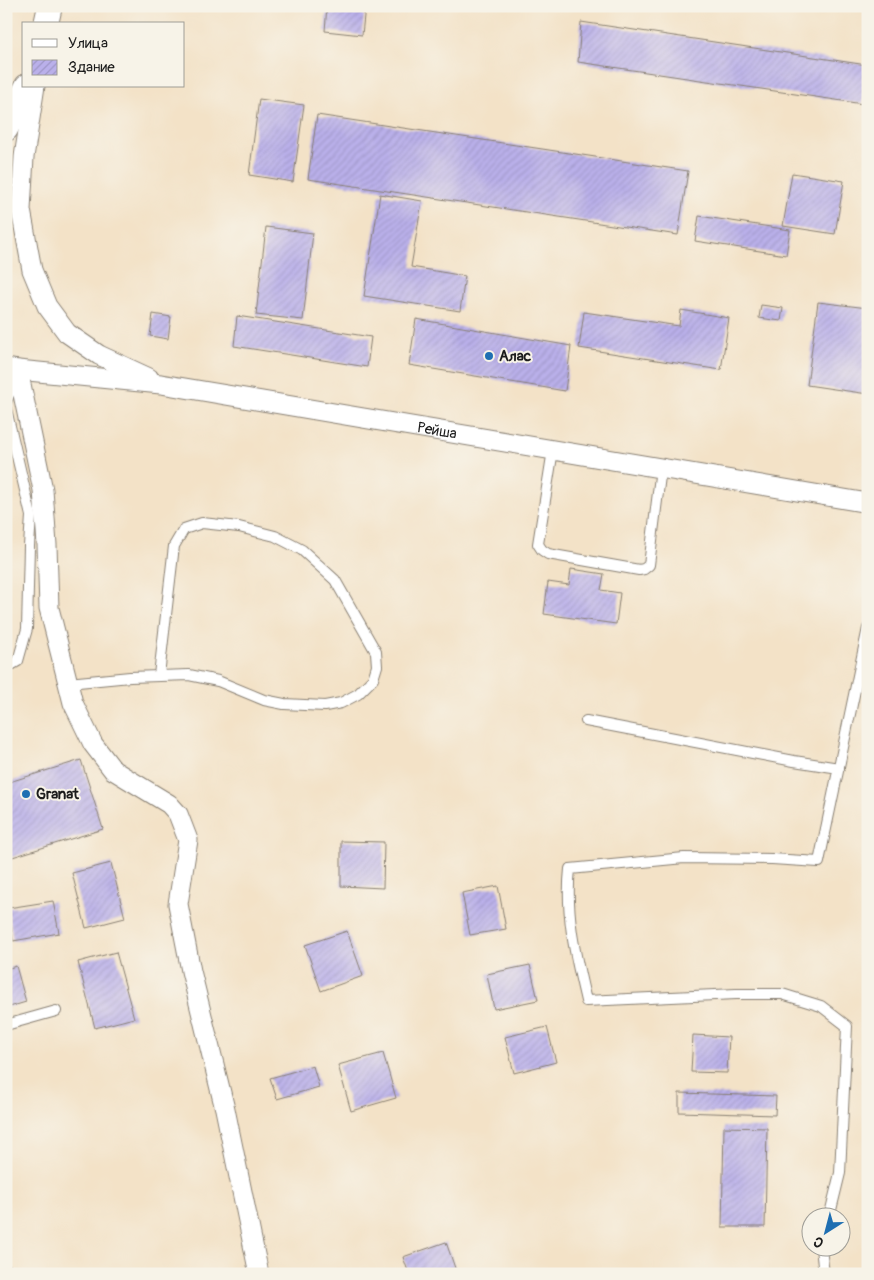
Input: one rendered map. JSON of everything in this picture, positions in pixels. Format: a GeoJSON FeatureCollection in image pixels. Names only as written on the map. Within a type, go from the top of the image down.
{"type":"FeatureCollection","features":[{"type":"Feature","properties":{"kind":"street"},"geometry":{"type":"LineString","coordinates":[[46,22],[50,6]]}},
{"type":"Feature","properties":{"kind":"street"},"geometry":{"type":"LineString","coordinates":[[6,130],[26,88]]}},
{"type":"Feature","properties":{"kind":"street"},"geometry":{"type":"LineString","coordinates":[[35,88],[24,157],[21,210],[32,270],[47,306],[67,333],[91,350],[161,384]]}},
{"type":"Feature","properties":{"kind":"street"},"geometry":{"type":"LineString","coordinates":[[12,369],[43,490],[49,608],[73,703],[93,744],[113,770],[169,804],[178,814],[188,840],[178,904],[191,970],[225,1109],[259,1274]]}},
{"type":"Feature","properties":{"kind":"street","name":"Рейша"},"geometry":{"type":"LineString","coordinates":[[12,369],[161,384],[868,502]]}},
{"type":"Feature","properties":{"kind":"lane"},"geometry":{"type":"LineString","coordinates":[[6,402],[12,369]]}},
{"type":"Feature","properties":{"kind":"lane"},"geometry":{"type":"LineString","coordinates":[[6,409],[31,516],[28,629],[18,661],[6,668]]}},
{"type":"Feature","properties":{"kind":"lane"},"geometry":{"type":"LineString","coordinates":[[553,450],[538,544],[542,550],[557,556],[640,570],[649,565],[661,468]]}},
{"type":"Feature","properties":{"kind":"lane"},"geometry":{"type":"LineString","coordinates":[[68,683],[159,675],[189,675],[218,682],[264,700],[300,705],[326,706],[341,703],[358,694],[373,679],[377,666],[376,652],[334,580],[302,550],[275,536],[239,528],[202,523],[184,529],[174,546],[159,675]]}},
{"type":"Feature","properties":{"kind":"lane"},"geometry":{"type":"LineString","coordinates":[[831,1208],[840,1173],[847,1026],[821,1006],[782,994],[736,994],[586,1001],[572,937],[569,883],[570,869],[675,859],[772,859],[819,862],[868,628]]}},
{"type":"Feature","properties":{"kind":"lane"},"geometry":{"type":"LineString","coordinates":[[586,721],[794,762],[840,768]]}},
{"type":"Feature","properties":{"kind":"lane"},"geometry":{"type":"LineString","coordinates":[[6,1025],[56,1011]]}},
{"type":"Feature","properties":{"kind":"lane"},"geometry":{"type":"LineString","coordinates":[[822,1258],[824,1274]]}},
{"type":"Feature","properties":{"kind":"lane"},"geometry":{"type":"LineString","coordinates":[[6,1270],[9,1274]]}},
{"type":"Feature","properties":{"kind":"building"},"geometry":{"type":"Polygon","coordinates":[[[327,6],[365,6],[362,35],[325,31],[327,6]]]}},
{"type":"Feature","properties":{"kind":"building"},"geometry":{"type":"Polygon","coordinates":[[[581,22],[867,65],[863,104],[578,62],[581,22]]]}},
{"type":"Feature","properties":{"kind":"building"},"geometry":{"type":"Polygon","coordinates":[[[259,99],[304,105],[293,182],[249,175],[259,99]]]}},
{"type":"Feature","properties":{"kind":"building"},"geometry":{"type":"Polygon","coordinates":[[[317,115],[688,171],[678,235],[308,179],[317,115]]]}},
{"type":"Feature","properties":{"kind":"building"},"geometry":{"type":"Polygon","coordinates":[[[792,173],[844,181],[835,234],[783,226],[792,173]]]}},
{"type":"Feature","properties":{"kind":"building"},"geometry":{"type":"Polygon","coordinates":[[[380,194],[422,201],[411,267],[465,276],[460,311],[364,296],[380,194]]]}},
{"type":"Feature","properties":{"kind":"building"},"geometry":{"type":"Polygon","coordinates":[[[699,216],[790,230],[786,255],[695,241],[699,216]]]}},
{"type":"Feature","properties":{"kind":"building"},"geometry":{"type":"Polygon","coordinates":[[[266,227],[313,233],[303,320],[256,315],[266,227]]]}},
{"type":"Feature","properties":{"kind":"building"},"geometry":{"type":"Polygon","coordinates":[[[818,302],[868,308],[868,394],[807,385],[818,302]]]}},
{"type":"Feature","properties":{"kind":"building"},"geometry":{"type":"Polygon","coordinates":[[[761,305],[783,308],[781,321],[759,318],[761,305]]]}},
{"type":"Feature","properties":{"kind":"building"},"geometry":{"type":"Polygon","coordinates":[[[681,310],[729,318],[721,370],[579,348],[584,312],[679,326],[681,310]]]}},
{"type":"Feature","properties":{"kind":"building"},"geometry":{"type":"Polygon","coordinates":[[[153,314],[171,317],[168,339],[150,336],[153,314]]]}},
{"type":"Feature","properties":{"kind":"building"},"geometry":{"type":"Polygon","coordinates":[[[237,316],[371,337],[367,367],[234,346],[237,316]]]}},
{"type":"Feature","properties":{"kind":"building"},"geometry":{"type":"Polygon","coordinates":[[[416,319],[571,346],[565,391],[409,365],[416,319]]]}},
{"type":"Feature","properties":{"kind":"building"},"geometry":{"type":"Polygon","coordinates":[[[571,569],[604,574],[601,590],[620,593],[616,624],[544,614],[548,582],[569,585],[571,569]]]}},
{"type":"Feature","properties":{"kind":"building"},"geometry":{"type":"Polygon","coordinates":[[[81,760],[103,829],[6,859],[6,783],[81,760]]]}},
{"type":"Feature","properties":{"kind":"building"},"geometry":{"type":"Polygon","coordinates":[[[341,841],[384,842],[383,888],[341,886],[341,841]]]}},
{"type":"Feature","properties":{"kind":"building"},"geometry":{"type":"Polygon","coordinates":[[[111,863],[125,918],[86,928],[72,873],[111,863]]]}},
{"type":"Feature","properties":{"kind":"building"},"geometry":{"type":"Polygon","coordinates":[[[498,886],[506,929],[470,935],[462,893],[498,886]]]}},
{"type":"Feature","properties":{"kind":"building"},"geometry":{"type":"Polygon","coordinates":[[[53,901],[59,933],[13,941],[8,908],[53,901]]]}},
{"type":"Feature","properties":{"kind":"building"},"geometry":{"type":"Polygon","coordinates":[[[347,931],[363,976],[321,991],[305,945],[347,931]]]}},
{"type":"Feature","properties":{"kind":"building"},"geometry":{"type":"Polygon","coordinates":[[[116,952],[134,1018],[95,1028],[78,962],[116,952]]]}},
{"type":"Feature","properties":{"kind":"building"},"geometry":{"type":"Polygon","coordinates":[[[530,965],[538,1000],[494,1009],[487,974],[530,965]]]}},
{"type":"Feature","properties":{"kind":"building"},"geometry":{"type":"Polygon","coordinates":[[[16,966],[26,1002],[6,1008],[6,969],[16,966]]]}},
{"type":"Feature","properties":{"kind":"building"},"geometry":{"type":"Polygon","coordinates":[[[547,1027],[556,1062],[514,1073],[505,1037],[547,1027]]]}},
{"type":"Feature","properties":{"kind":"building"},"geometry":{"type":"Polygon","coordinates":[[[693,1035],[729,1037],[727,1073],[691,1072],[693,1035]]]}},
{"type":"Feature","properties":{"kind":"building"},"geometry":{"type":"Polygon","coordinates":[[[383,1053],[396,1098],[351,1111],[338,1065],[383,1053]]]}},
{"type":"Feature","properties":{"kind":"building"},"geometry":{"type":"Polygon","coordinates":[[[313,1066],[319,1087],[277,1099],[270,1078],[313,1066]]]}},
{"type":"Feature","properties":{"kind":"building"},"geometry":{"type":"Polygon","coordinates":[[[679,1093],[776,1096],[775,1115],[679,1112],[679,1093]]]}},
{"type":"Feature","properties":{"kind":"building"},"geometry":{"type":"Polygon","coordinates":[[[724,1127],[767,1128],[765,1227],[722,1227],[724,1127]]]}},
{"type":"Feature","properties":{"kind":"building"},"geometry":{"type":"Polygon","coordinates":[[[446,1242],[457,1274],[409,1274],[403,1257],[446,1242]]]}},
{"type":"Feature","properties":{"kind":"place","name":"Алас"},"geometry":{"type":"Point","coordinates":[489,356]}},
{"type":"Feature","properties":{"kind":"place","name":"Granat"},"geometry":{"type":"Point","coordinates":[26,794]}}]}
